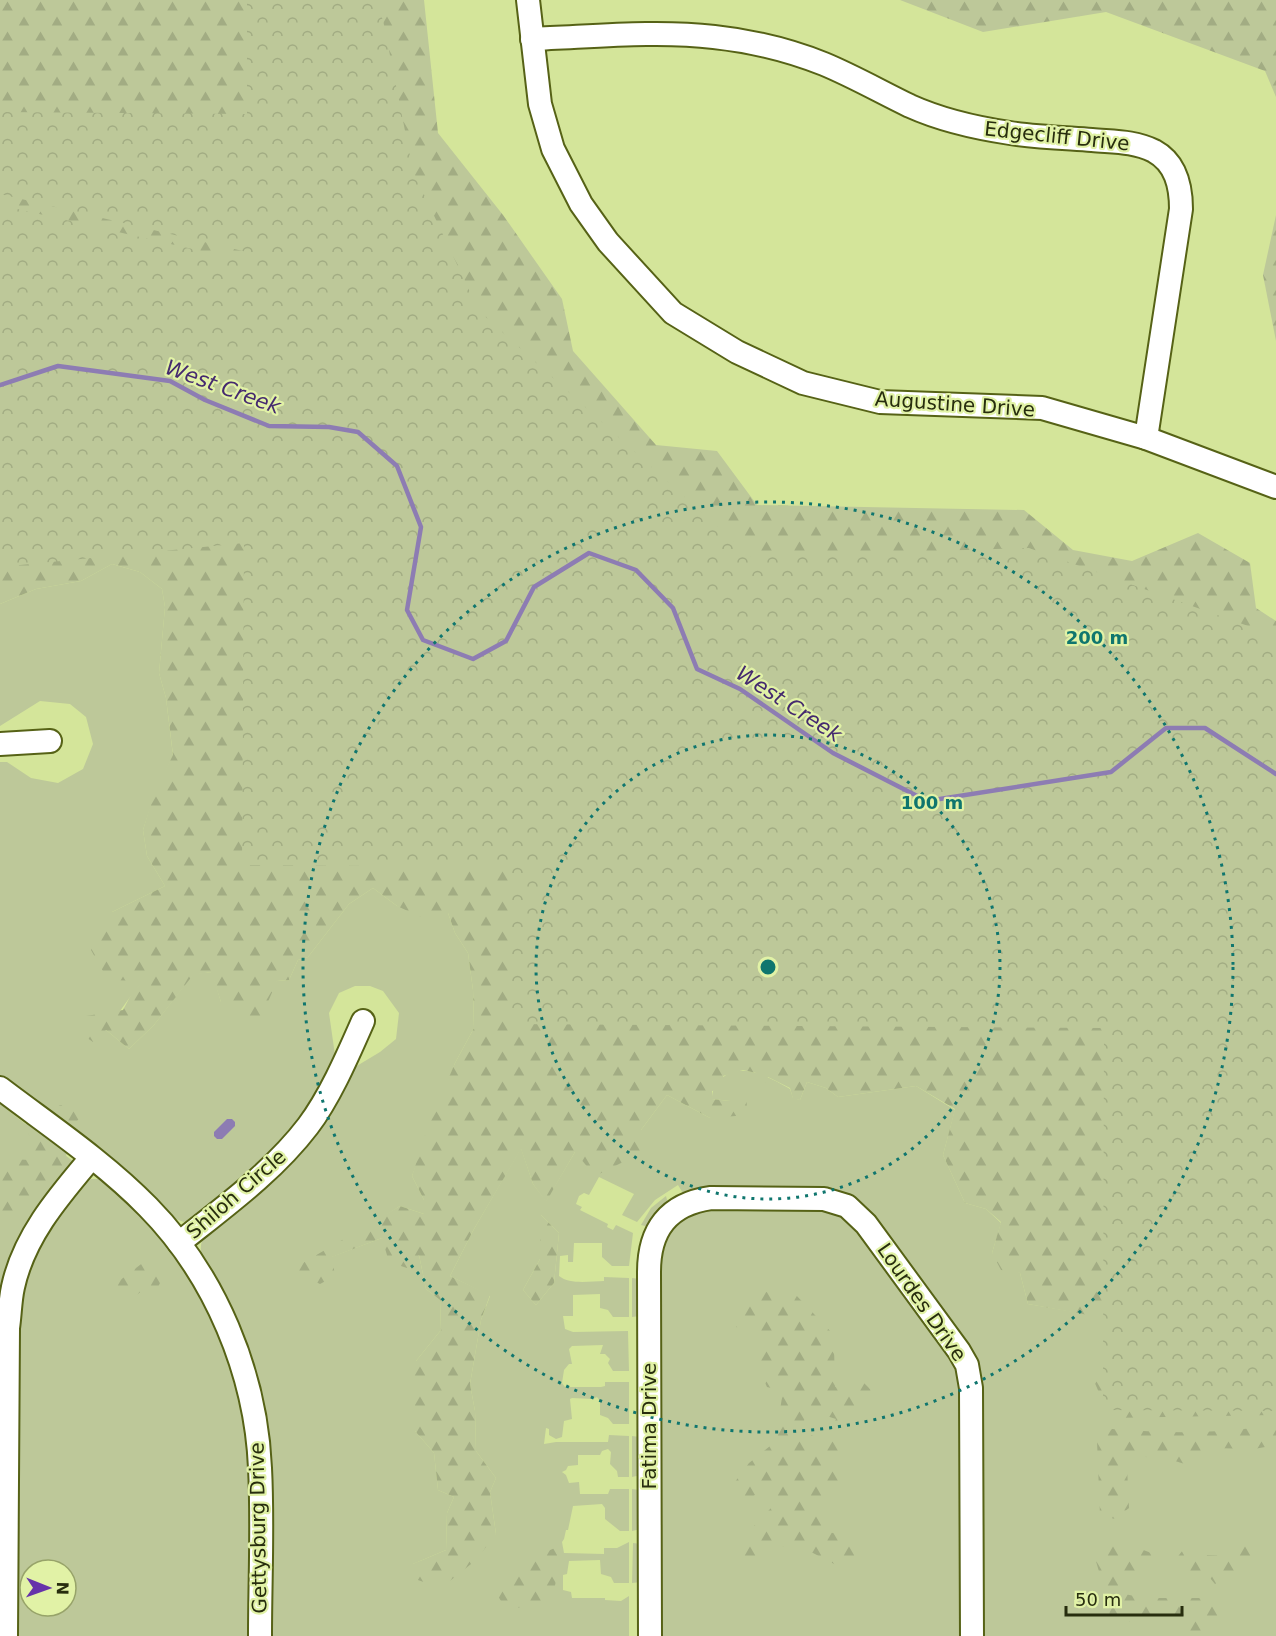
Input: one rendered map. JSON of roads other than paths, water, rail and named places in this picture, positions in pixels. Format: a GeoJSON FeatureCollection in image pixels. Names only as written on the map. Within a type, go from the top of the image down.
{"type":"FeatureCollection","features":[{"type":"Feature","properties":{"kind":"street","name":"Augustine Drive"},"geometry":{"type":"LineString","coordinates":[[528,0],[540,104],[553,149],[581,204],[608,242],[673,313],[737,352],[803,383],[880,402],[1041,408],[1146,438],[1276,487]]}},
{"type":"Feature","properties":{"kind":"street","name":"Edgecliff Drive"},"geometry":{"type":"LineString","coordinates":[[532,39],[671,35],[740,41],[776,48],[822,63],[911,106],[964,124],[1012,134],[1130,143],[1157,153],[1168,162],[1176,174],[1180,187],[1181,209],[1146,438]]}},
{"type":"Feature","properties":{"kind":"street"},"geometry":{"type":"LineString","coordinates":[[0,744],[50,741]]}},
{"type":"Feature","properties":{"kind":"street","name":"Shiloh Circle"},"geometry":{"type":"LineString","coordinates":[[179,1243],[276,1163],[309,1125],[337,1078],[363,1021]]}},
{"type":"Feature","properties":{"kind":"street","name":"Gettysburg Drive"},"geometry":{"type":"LineString","coordinates":[[0,1088],[91,1158],[148,1207],[179,1243],[211,1293],[222,1316],[236,1348],[251,1402],[260,1467],[260,1636]]}},
{"type":"Feature","properties":{"kind":"street"},"geometry":{"type":"LineString","coordinates":[[6,1636],[8,1328],[13,1288],[22,1258],[39,1226],[91,1158]]}},
{"type":"Feature","properties":{"kind":"street","name":"Lourdes Drive"},"geometry":{"type":"LineString","coordinates":[[664,1221],[680,1207],[696,1200],[815,1198],[842,1203],[866,1224],[967,1365],[970,1377],[972,1636]]}},
{"type":"Feature","properties":{"kind":"street","name":"Fatima Drive"},"geometry":{"type":"LineString","coordinates":[[650,1636],[649,1262],[654,1236],[664,1221]]}},
{"type":"Feature","properties":{"kind":"waterway","name":"West Creek"},"geometry":{"type":"LineString","coordinates":[[0,385],[58,366],[170,381],[205,400],[269,426],[329,427],[358,432],[397,466],[421,527],[407,610],[423,640],[473,659],[506,641],[534,587],[589,553],[636,570],[673,608],[697,669],[740,689],[833,753],[927,801],[1111,772],[1166,728],[1205,728],[1276,774]]}}]}
